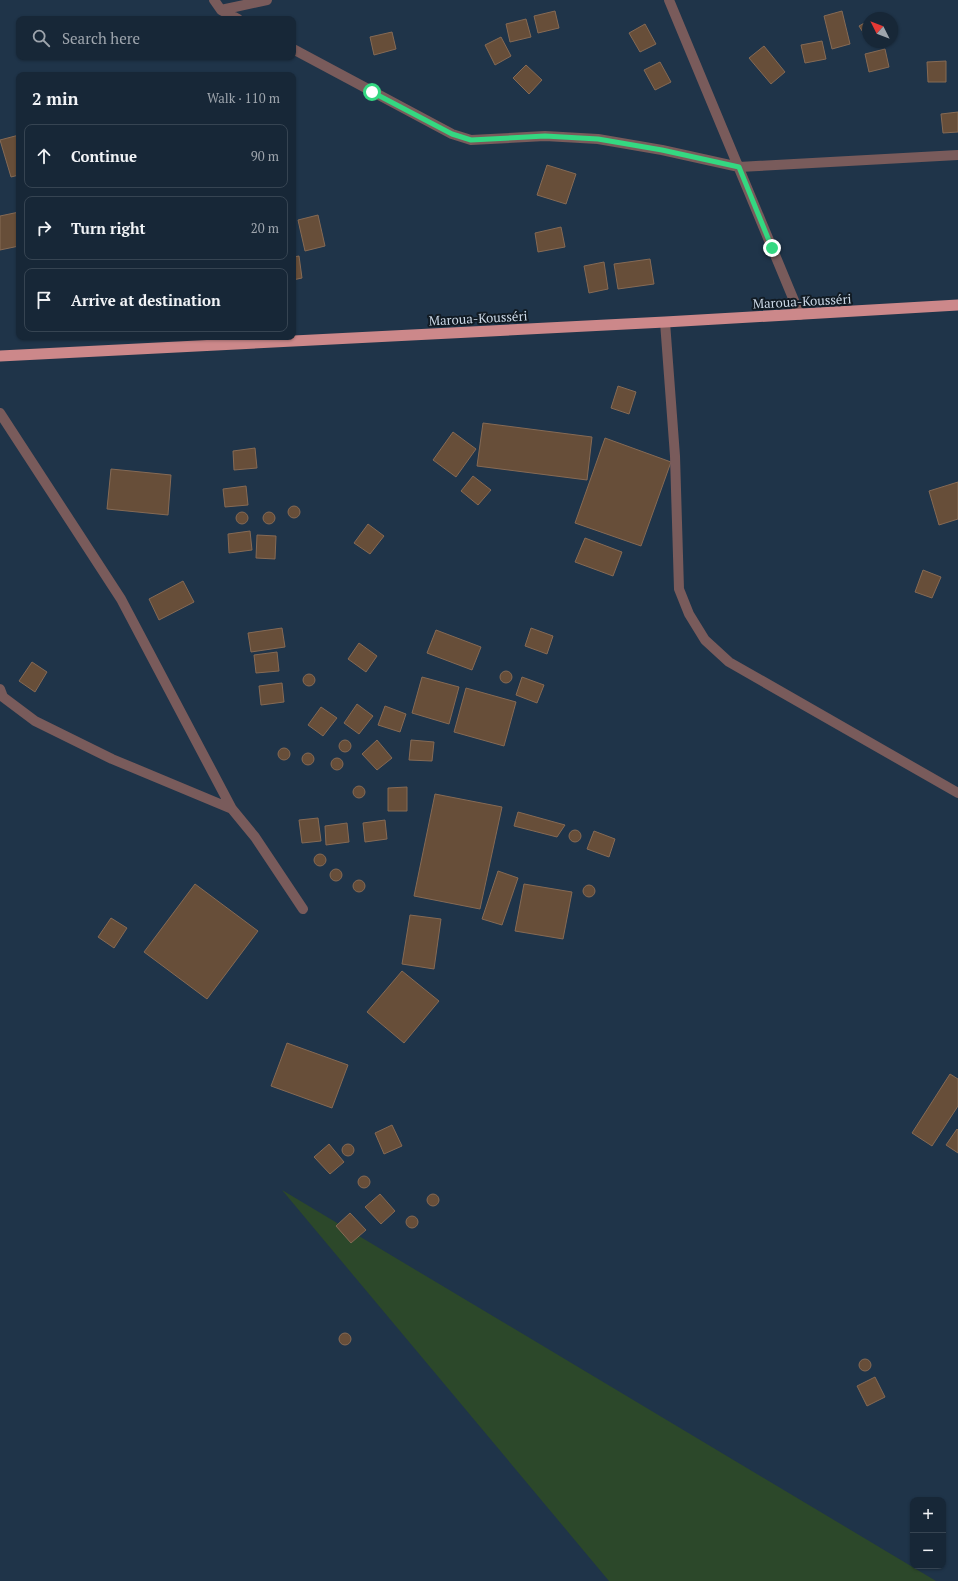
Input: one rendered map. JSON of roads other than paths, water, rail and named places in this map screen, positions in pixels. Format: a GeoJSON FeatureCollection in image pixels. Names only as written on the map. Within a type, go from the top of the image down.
{"type":"FeatureCollection","features":[{"type":"Feature","properties":{"kind":"highway","name":"Maroua-Kousséri"},"geometry":{"type":"LineString","coordinates":[[0,356],[800,315],[958,305]]}},
{"type":"Feature","properties":{"kind":"street"},"geometry":{"type":"LineString","coordinates":[[214,0],[221,10],[232,16]]}},
{"type":"Feature","properties":{"kind":"street"},"geometry":{"type":"LineString","coordinates":[[221,10],[267,0]]}},
{"type":"Feature","properties":{"kind":"street"},"geometry":{"type":"LineString","coordinates":[[669,0],[800,315]]}},
{"type":"Feature","properties":{"kind":"street"},"geometry":{"type":"LineString","coordinates":[[296,51],[452,134],[471,140],[545,136],[598,139],[662,150],[739,167],[958,155]]}},
{"type":"Feature","properties":{"kind":"street"},"geometry":{"type":"LineString","coordinates":[[666,322],[675,456],[679,589],[689,614],[705,640],[729,662],[958,793]]}},
{"type":"Feature","properties":{"kind":"street"},"geometry":{"type":"LineString","coordinates":[[0,413],[121,599],[232,808],[255,837],[303,909]]}},
{"type":"Feature","properties":{"kind":"street"},"geometry":{"type":"LineString","coordinates":[[0,689],[4,697],[35,720],[112,759],[232,808]]}}]}
